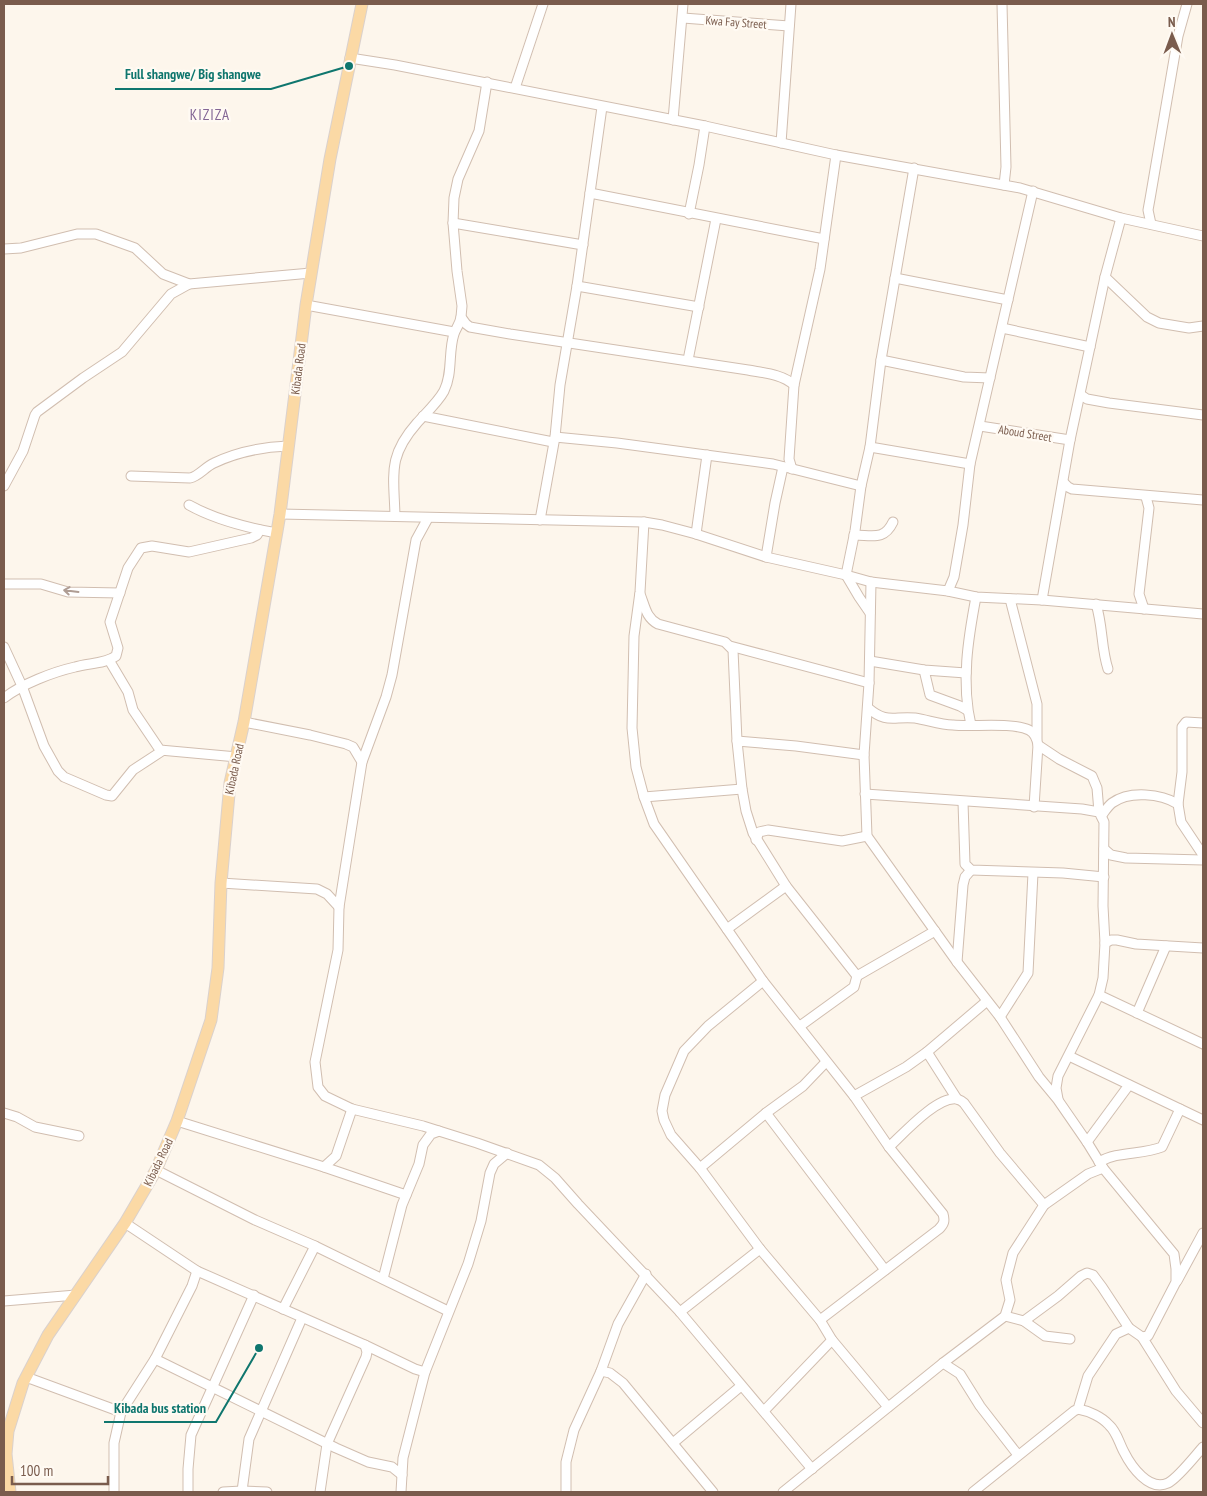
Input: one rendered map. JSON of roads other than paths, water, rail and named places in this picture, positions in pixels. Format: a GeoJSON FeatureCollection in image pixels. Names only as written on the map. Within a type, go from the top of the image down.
{"type":"FeatureCollection","features":[{"type":"Feature","properties":{"kind":"main road","name":"Kibada Road"},"geometry":{"type":"LineString","coordinates":[[10,1492],[6,1454],[8,1431],[26,1378],[48,1335],[125,1223],[156,1170],[177,1122],[211,1020],[218,968],[226,810],[244,722],[277,533],[306,305],[330,159],[362,4]]}},
{"type":"Feature","properties":{"kind":"street"},"geometry":{"type":"LineString","coordinates":[[515,88],[543,4]]}},
{"type":"Feature","properties":{"kind":"street"},"geometry":{"type":"LineString","coordinates":[[673,120],[683,4]]}},
{"type":"Feature","properties":{"kind":"street"},"geometry":{"type":"LineString","coordinates":[[781,143],[791,4]]}},
{"type":"Feature","properties":{"kind":"street"},"geometry":{"type":"LineString","coordinates":[[1002,4],[1006,167],[1004,185]]}},
{"type":"Feature","properties":{"kind":"street"},"geometry":{"type":"LineString","coordinates":[[1151,224],[1148,210],[1178,36],[1187,4]]}},
{"type":"Feature","properties":{"kind":"street","name":"Kwa Fay Street"},"geometry":{"type":"LineString","coordinates":[[683,18],[789,26]]}},
{"type":"Feature","properties":{"kind":"street"},"geometry":{"type":"LineString","coordinates":[[350,58],[487,82],[602,107],[705,126],[836,155],[1033,191],[1121,218],[1203,236]]}},
{"type":"Feature","properties":{"kind":"street"},"geometry":{"type":"LineString","coordinates":[[394,516],[395,459],[406,435],[444,391],[449,376],[454,332],[460,325],[462,317],[453,223],[454,198],[458,179],[479,131],[487,82]]}},
{"type":"Feature","properties":{"kind":"street"},"geometry":{"type":"LineString","coordinates":[[540,520],[554,440],[560,385],[577,286],[602,107]]}},
{"type":"Feature","properties":{"kind":"street"},"geometry":{"type":"LineString","coordinates":[[689,214],[705,126]]}},
{"type":"Feature","properties":{"kind":"street"},"geometry":{"type":"LineString","coordinates":[[766,557],[775,503],[788,468],[794,385],[818,278],[836,155]]}},
{"type":"Feature","properties":{"kind":"street"},"geometry":{"type":"LineString","coordinates":[[870,613],[846,575],[861,486],[870,447],[881,360],[914,168]]}},
{"type":"Feature","properties":{"kind":"street"},"geometry":{"type":"LineString","coordinates":[[948,591],[954,577],[970,464],[1033,191]]}},
{"type":"Feature","properties":{"kind":"street"},"geometry":{"type":"LineString","coordinates":[[590,193],[689,214],[824,239]]}},
{"type":"Feature","properties":{"kind":"street"},"geometry":{"type":"LineString","coordinates":[[1042,600],[1070,440],[1105,276],[1121,218]]}},
{"type":"Feature","properties":{"kind":"street"},"geometry":{"type":"LineString","coordinates":[[688,360],[716,219]]}},
{"type":"Feature","properties":{"kind":"street"},"geometry":{"type":"LineString","coordinates":[[453,223],[583,246]]}},
{"type":"Feature","properties":{"kind":"street"},"geometry":{"type":"LineString","coordinates":[[4,249],[21,248],[77,234],[96,234],[134,248],[163,274],[189,284]]}},
{"type":"Feature","properties":{"kind":"street"},"geometry":{"type":"LineString","coordinates":[[4,486],[23,451],[34,415],[83,378],[122,352],[171,294],[189,284],[311,273]]}},
{"type":"Feature","properties":{"kind":"street"},"geometry":{"type":"LineString","coordinates":[[1105,276],[1147,317],[1159,322],[1188,328],[1203,326]]}},
{"type":"Feature","properties":{"kind":"street"},"geometry":{"type":"LineString","coordinates":[[895,278],[1008,300]]}},
{"type":"Feature","properties":{"kind":"street"},"geometry":{"type":"LineString","coordinates":[[577,286],[699,307]]}},
{"type":"Feature","properties":{"kind":"street"},"geometry":{"type":"LineString","coordinates":[[306,305],[454,332]]}},
{"type":"Feature","properties":{"kind":"street"},"geometry":{"type":"LineString","coordinates":[[462,317],[470,327],[777,375],[789,380],[794,385]]}},
{"type":"Feature","properties":{"kind":"street"},"geometry":{"type":"LineString","coordinates":[[1002,328],[1090,346]]}},
{"type":"Feature","properties":{"kind":"street"},"geometry":{"type":"LineString","coordinates":[[881,360],[954,375],[990,378]]}},
{"type":"Feature","properties":{"kind":"street"},"geometry":{"type":"LineString","coordinates":[[1080,395],[1087,399],[1109,403],[1203,415]]}},
{"type":"Feature","properties":{"kind":"street"},"geometry":{"type":"LineString","coordinates":[[423,416],[554,440],[617,443],[772,464],[861,486]]}},
{"type":"Feature","properties":{"kind":"street","name":"Aboud Street"},"geometry":{"type":"LineString","coordinates":[[980,426],[1070,440]]}},
{"type":"Feature","properties":{"kind":"street"},"geometry":{"type":"LineString","coordinates":[[131,476],[190,478],[213,464],[243,452],[272,446],[288,446]]}},
{"type":"Feature","properties":{"kind":"street"},"geometry":{"type":"LineString","coordinates":[[870,447],[970,464]]}},
{"type":"Feature","properties":{"kind":"street"},"geometry":{"type":"LineString","coordinates":[[696,534],[707,455]]}},
{"type":"Feature","properties":{"kind":"street"},"geometry":{"type":"LineString","coordinates":[[1063,482],[1072,489],[1203,500]]}},
{"type":"Feature","properties":{"kind":"street"},"geometry":{"type":"LineString","coordinates":[[1144,609],[1139,594],[1149,508],[1146,496]]}},
{"type":"Feature","properties":{"kind":"street"},"geometry":{"type":"LineString","coordinates":[[189,505],[206,514],[250,528],[277,533]]}},
{"type":"Feature","properties":{"kind":"street"},"geometry":{"type":"LineString","coordinates":[[280,514],[644,522],[696,534],[766,557],[871,582],[948,591],[976,597],[1096,604],[1203,614]]}},
{"type":"Feature","properties":{"kind":"street"},"geometry":{"type":"LineString","coordinates":[[428,518],[416,540],[390,682],[362,762],[339,907],[338,950],[315,1062],[317,1085],[322,1094],[352,1109],[439,1131],[539,1165],[555,1178],[646,1274],[812,1469]]}},
{"type":"Feature","properties":{"kind":"street"},"geometry":{"type":"LineString","coordinates":[[644,522],[640,592],[634,636],[632,728],[636,767],[654,824],[764,981],[854,1096],[889,1147],[943,1214],[945,1220],[939,1229],[820,1320]]}},
{"type":"Feature","properties":{"kind":"street"},"geometry":{"type":"LineString","coordinates":[[854,535],[881,536],[890,529],[893,522]]}},
{"type":"Feature","properties":{"kind":"street"},"geometry":{"type":"LineString","coordinates":[[4,698],[22,686],[73,667],[109,660],[116,656],[118,651],[110,625],[128,568],[141,548],[148,546],[189,552],[251,538],[257,535],[260,530]]}},
{"type":"Feature","properties":{"kind":"street"},"geometry":{"type":"LineString","coordinates":[[871,582],[870,661],[864,755],[867,836],[957,962],[1000,1017],[1039,1077],[1088,1142],[1101,1165],[1174,1254],[1176,1282]]}},
{"type":"Feature","properties":{"kind":"street"},"geometry":{"type":"LineString","coordinates":[[4,584],[41,584],[68,592],[120,593]]}},
{"type":"Feature","properties":{"kind":"street"},"geometry":{"type":"LineString","coordinates":[[640,592],[648,616],[658,624],[725,642],[733,650],[737,741],[742,789],[746,812],[756,840],[786,886],[857,976]]}},
{"type":"Feature","properties":{"kind":"street"},"geometry":{"type":"LineString","coordinates":[[971,725],[967,710],[966,673],[969,635],[976,597]]}},
{"type":"Feature","properties":{"kind":"street"},"geometry":{"type":"LineString","coordinates":[[1010,599],[1037,704],[1038,742],[1034,807]]}},
{"type":"Feature","properties":{"kind":"street"},"geometry":{"type":"LineString","coordinates":[[1096,604],[1102,627],[1103,654],[1108,670]]}},
{"type":"Feature","properties":{"kind":"street"},"geometry":{"type":"LineString","coordinates":[[730,646],[869,683]]}},
{"type":"Feature","properties":{"kind":"street"},"geometry":{"type":"LineString","coordinates":[[4,647],[22,686],[48,754],[60,774],[72,781],[112,796],[133,770],[162,752],[237,757]]}},
{"type":"Feature","properties":{"kind":"street"},"geometry":{"type":"LineString","coordinates":[[109,660],[128,692],[134,713],[162,752]]}},
{"type":"Feature","properties":{"kind":"street"},"geometry":{"type":"LineString","coordinates":[[870,661],[924,670],[966,673]]}},
{"type":"Feature","properties":{"kind":"street"},"geometry":{"type":"LineString","coordinates":[[924,670],[930,695],[967,710]]}},
{"type":"Feature","properties":{"kind":"street"},"geometry":{"type":"LineString","coordinates":[[868,708],[885,718],[916,718],[940,724],[1013,727],[1029,730],[1038,725]]}},
{"type":"Feature","properties":{"kind":"street"},"geometry":{"type":"LineString","coordinates":[[244,722],[346,744],[353,747],[362,762]]}},
{"type":"Feature","properties":{"kind":"street"},"geometry":{"type":"LineString","coordinates":[[1203,723],[1186,722],[1182,727],[1182,772],[1178,804],[1181,822],[1203,854]]}},
{"type":"Feature","properties":{"kind":"street"},"geometry":{"type":"LineString","coordinates":[[1029,730],[1038,742],[1059,759],[1092,776],[1097,788],[1100,814],[1104,822],[1105,943],[1103,978],[1099,995],[1058,1076],[1056,1088],[1058,1100]]}},
{"type":"Feature","properties":{"kind":"street"},"geometry":{"type":"LineString","coordinates":[[737,741],[864,755]]}},
{"type":"Feature","properties":{"kind":"street"},"geometry":{"type":"LineString","coordinates":[[644,797],[742,789]]}},
{"type":"Feature","properties":{"kind":"street"},"geometry":{"type":"LineString","coordinates":[[865,794],[1082,809],[1100,814]]}},
{"type":"Feature","properties":{"kind":"street"},"geometry":{"type":"LineString","coordinates":[[1100,814],[1112,803],[1137,795],[1168,798],[1178,804]]}},
{"type":"Feature","properties":{"kind":"street"},"geometry":{"type":"LineString","coordinates":[[963,802],[965,864],[971,870],[1063,873],[1104,877]]}},
{"type":"Feature","properties":{"kind":"street"},"geometry":{"type":"LineString","coordinates":[[756,840],[757,834],[762,831],[842,841],[867,836]]}},
{"type":"Feature","properties":{"kind":"street"},"geometry":{"type":"LineString","coordinates":[[1104,849],[1111,855],[1126,858],[1203,860]]}},
{"type":"Feature","properties":{"kind":"street"},"geometry":{"type":"LineString","coordinates":[[957,962],[963,885],[965,877],[971,870]]}},
{"type":"Feature","properties":{"kind":"street"},"geometry":{"type":"LineString","coordinates":[[1000,1017],[1028,973],[1031,948],[1033,873]]}},
{"type":"Feature","properties":{"kind":"street"},"geometry":{"type":"LineString","coordinates":[[221,883],[317,889],[327,894],[339,907]]}},
{"type":"Feature","properties":{"kind":"street"},"geometry":{"type":"LineString","coordinates":[[726,929],[786,886]]}},
{"type":"Feature","properties":{"kind":"street"},"geometry":{"type":"LineString","coordinates":[[800,1026],[854,987],[857,976],[935,931]]}},
{"type":"Feature","properties":{"kind":"street"},"geometry":{"type":"LineString","coordinates":[[1105,943],[1117,940],[1136,944],[1203,948]]}},
{"type":"Feature","properties":{"kind":"street"},"geometry":{"type":"LineString","coordinates":[[1137,1014],[1166,946]]}},
{"type":"Feature","properties":{"kind":"street"},"geometry":{"type":"LineString","coordinates":[[764,981],[708,1026],[684,1052],[665,1095],[662,1111],[666,1127],[700,1168],[760,1249],[820,1320],[832,1340],[888,1407]]}},
{"type":"Feature","properties":{"kind":"street"},"geometry":{"type":"LineString","coordinates":[[1099,995],[1203,1044]]}},
{"type":"Feature","properties":{"kind":"street"},"geometry":{"type":"LineString","coordinates":[[854,1096],[906,1067],[927,1052],[987,1001]]}},
{"type":"Feature","properties":{"kind":"street"},"geometry":{"type":"LineString","coordinates":[[927,1052],[957,1099],[964,1103],[1010,1166],[1044,1205]]}},
{"type":"Feature","properties":{"kind":"street"},"geometry":{"type":"LineString","coordinates":[[1069,1056],[1203,1120]]}},
{"type":"Feature","properties":{"kind":"street"},"geometry":{"type":"LineString","coordinates":[[700,1168],[766,1113],[803,1086],[826,1062]]}},
{"type":"Feature","properties":{"kind":"street"},"geometry":{"type":"LineString","coordinates":[[1039,1077],[1058,1076]]}},
{"type":"Feature","properties":{"kind":"street"},"geometry":{"type":"LineString","coordinates":[[1088,1142],[1129,1085]]}},
{"type":"Feature","properties":{"kind":"street"},"geometry":{"type":"LineString","coordinates":[[889,1147],[938,1105],[947,1100],[957,1099]]}},
{"type":"Feature","properties":{"kind":"street"},"geometry":{"type":"LineString","coordinates":[[324,1167],[336,1156],[352,1109]]}},
{"type":"Feature","properties":{"kind":"street"},"geometry":{"type":"LineString","coordinates":[[783,1492],[943,1363],[1005,1316],[1010,1300],[1006,1280],[1014,1253],[1044,1205],[1117,1156],[1146,1152],[1162,1147],[1180,1109]]}},
{"type":"Feature","properties":{"kind":"street"},"geometry":{"type":"LineString","coordinates":[[4,1113],[17,1117],[35,1127],[79,1136]]}},
{"type":"Feature","properties":{"kind":"street"},"geometry":{"type":"LineString","coordinates":[[766,1113],[885,1270]]}},
{"type":"Feature","properties":{"kind":"street"},"geometry":{"type":"LineString","coordinates":[[177,1122],[324,1167],[406,1195]]}},
{"type":"Feature","properties":{"kind":"street"},"geometry":{"type":"LineString","coordinates":[[384,1279],[406,1195],[419,1164],[423,1145],[431,1134],[439,1131]]}},
{"type":"Feature","properties":{"kind":"street"},"geometry":{"type":"LineString","coordinates":[[401,1492],[402,1458],[425,1372],[468,1264],[481,1222],[490,1173],[494,1164],[507,1153]]}},
{"type":"Feature","properties":{"kind":"street"},"geometry":{"type":"LineString","coordinates":[[156,1170],[255,1220],[315,1246],[448,1311]]}},
{"type":"Feature","properties":{"kind":"street"},"geometry":{"type":"LineString","coordinates":[[125,1223],[197,1271],[425,1372]]}},
{"type":"Feature","properties":{"kind":"street"},"geometry":{"type":"LineString","coordinates":[[1142,1337],[1148,1336],[1203,1233]]}},
{"type":"Feature","properties":{"kind":"street"},"geometry":{"type":"LineString","coordinates":[[283,1309],[315,1246]]}},
{"type":"Feature","properties":{"kind":"street"},"geometry":{"type":"LineString","coordinates":[[680,1312],[760,1249]]}},
{"type":"Feature","properties":{"kind":"street"},"geometry":{"type":"LineString","coordinates":[[1174,1254],[1190,1256]]}},
{"type":"Feature","properties":{"kind":"street"},"geometry":{"type":"LineString","coordinates":[[114,1492],[114,1443],[121,1412],[155,1359],[192,1286],[197,1271]]}},
{"type":"Feature","properties":{"kind":"street"},"geometry":{"type":"LineString","coordinates":[[1024,1321],[1081,1276],[1087,1273],[1093,1275],[1129,1328],[1142,1337],[1176,1391],[1203,1423]]}},
{"type":"Feature","properties":{"kind":"street"},"geometry":{"type":"LineString","coordinates":[[566,1492],[566,1462],[574,1430],[601,1371],[618,1324],[646,1274]]}},
{"type":"Feature","properties":{"kind":"street"},"geometry":{"type":"LineString","coordinates":[[4,1301],[76,1295]]}},
{"type":"Feature","properties":{"kind":"street"},"geometry":{"type":"LineString","coordinates":[[188,1492],[192,1435],[254,1295]]}},
{"type":"Feature","properties":{"kind":"street"},"geometry":{"type":"LineString","coordinates":[[1005,1316],[1024,1321],[1045,1336],[1070,1339]]}},
{"type":"Feature","properties":{"kind":"street"},"geometry":{"type":"LineString","coordinates":[[242,1491],[248,1444],[260,1412],[302,1318]]}},
{"type":"Feature","properties":{"kind":"street"},"geometry":{"type":"LineString","coordinates":[[973,1492],[1078,1409],[1088,1376],[1116,1334],[1129,1328]]}},
{"type":"Feature","properties":{"kind":"street"},"geometry":{"type":"LineString","coordinates":[[764,1411],[832,1340]]}},
{"type":"Feature","properties":{"kind":"street"},"geometry":{"type":"LineString","coordinates":[[320,1492],[327,1444],[366,1357],[366,1345]]}},
{"type":"Feature","properties":{"kind":"street"},"geometry":{"type":"LineString","coordinates":[[155,1359],[327,1444],[368,1462],[392,1467],[402,1475]]}},
{"type":"Feature","properties":{"kind":"street"},"geometry":{"type":"LineString","coordinates":[[943,1363],[960,1374],[980,1406],[1018,1455]]}},
{"type":"Feature","properties":{"kind":"street"},"geometry":{"type":"LineString","coordinates":[[601,1371],[616,1376],[623,1383],[713,1492]]}},
{"type":"Feature","properties":{"kind":"street"},"geometry":{"type":"LineString","coordinates":[[26,1378],[121,1412]]}},
{"type":"Feature","properties":{"kind":"street"},"geometry":{"type":"LineString","coordinates":[[673,1443],[741,1386]]}},
{"type":"Feature","properties":{"kind":"street"},"geometry":{"type":"LineString","coordinates":[[1078,1409],[1095,1415],[1110,1425],[1124,1453],[1146,1480],[1153,1484],[1167,1483]]}},
{"type":"Feature","properties":{"kind":"street"},"geometry":{"type":"LineString","coordinates":[[1158,1492],[1203,1447]]}},
{"type":"Feature","properties":{"kind":"street"},"geometry":{"type":"LineString","coordinates":[[392,1467],[402,1458]]}},
{"type":"Feature","properties":{"kind":"street"},"geometry":{"type":"LineString","coordinates":[[223,1492],[268,1492]]}},
{"type":"Feature","properties":{"kind":"place","name":"Full shangwe/ Big shangwe"},"geometry":{"type":"Point","coordinates":[349,66]}},
{"type":"Feature","properties":{"kind":"place","name":"Kibada bus station"},"geometry":{"type":"Point","coordinates":[259,1348]}},
{"type":"Feature","properties":{"kind":"district","name":"KIZIZA"},"geometry":{"type":"Point","coordinates":[210,114]}}]}
